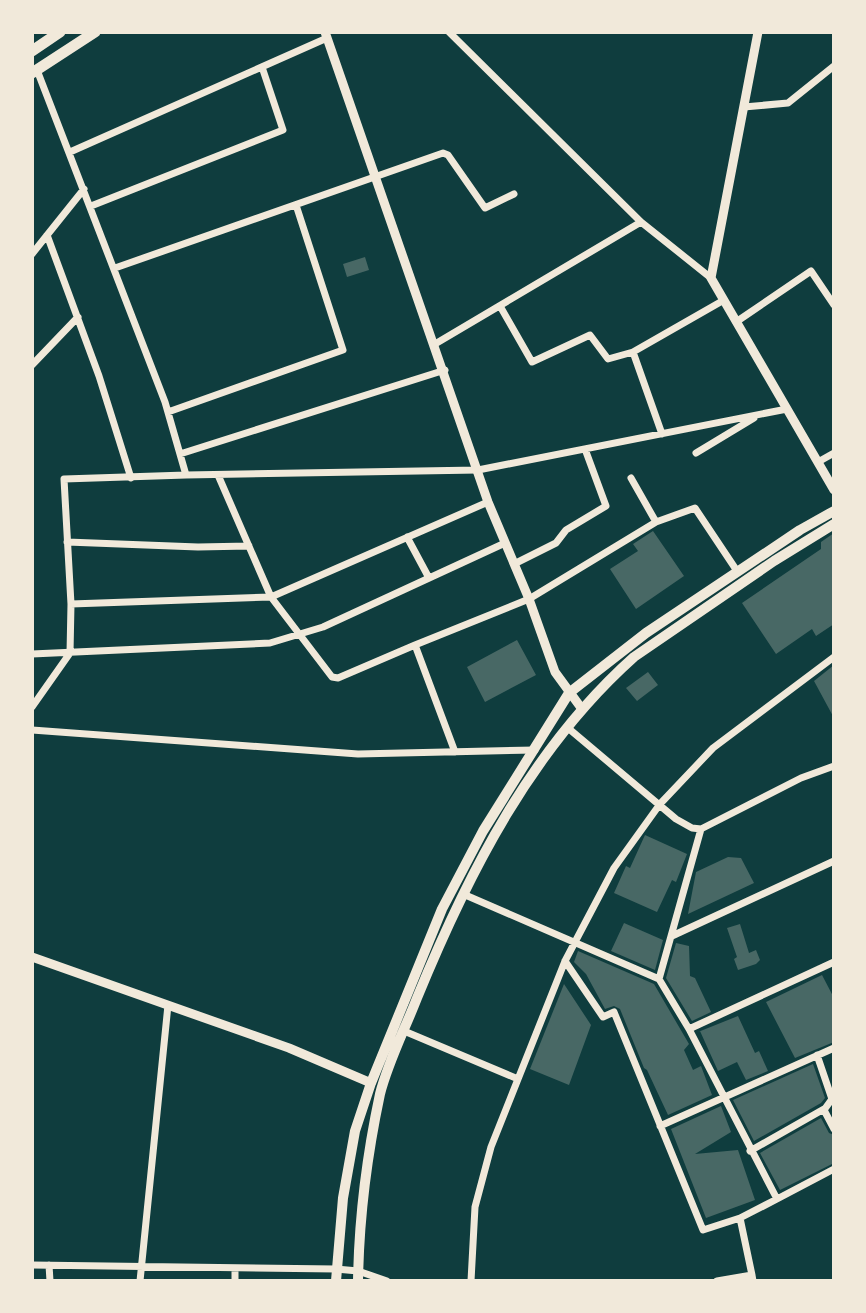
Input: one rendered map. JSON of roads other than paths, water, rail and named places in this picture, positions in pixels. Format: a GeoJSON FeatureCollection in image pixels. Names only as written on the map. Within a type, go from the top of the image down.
{"type":"FeatureCollection","features":[{"type":"Feature","properties":{"kind":"main road"},"geometry":{"type":"LineString","coordinates":[[32,51],[60,32]]}},
{"type":"Feature","properties":{"kind":"main road"},"geometry":{"type":"LineString","coordinates":[[34,72],[95,32]]}},
{"type":"Feature","properties":{"kind":"main road"},"geometry":{"type":"LineString","coordinates":[[336,1275],[350,1147],[371,1083],[442,909],[483,831],[569,693],[646,633],[737,571],[834,511]]}},
{"type":"Feature","properties":{"kind":"main road"},"geometry":{"type":"LineString","coordinates":[[358,1276],[361,1209],[381,1091],[447,924],[494,833],[582,709],[634,657],[774,561],[834,524]]}},
{"type":"Feature","properties":{"kind":"street"},"geometry":{"type":"LineString","coordinates":[[449,32],[641,222],[711,278],[834,490]]}},
{"type":"Feature","properties":{"kind":"street"},"geometry":{"type":"LineString","coordinates":[[711,278],[758,32]]}},
{"type":"Feature","properties":{"kind":"street"},"geometry":{"type":"LineString","coordinates":[[70,152],[262,67],[326,35],[445,370],[488,502],[529,599],[555,672],[582,709]]}},
{"type":"Feature","properties":{"kind":"street"},"geometry":{"type":"LineString","coordinates":[[744,107],[788,103],[834,66]]}},
{"type":"Feature","properties":{"kind":"street"},"geometry":{"type":"LineString","coordinates":[[91,206],[283,130],[262,67]]}},
{"type":"Feature","properties":{"kind":"street"},"geometry":{"type":"LineString","coordinates":[[34,72],[70,152],[115,268],[168,412],[186,475]]}},
{"type":"Feature","properties":{"kind":"street"},"geometry":{"type":"LineString","coordinates":[[115,268],[444,152],[485,208],[514,194]]}},
{"type":"Feature","properties":{"kind":"street"},"geometry":{"type":"LineString","coordinates":[[32,254],[84,189]]}},
{"type":"Feature","properties":{"kind":"street"},"geometry":{"type":"LineString","coordinates":[[168,412],[343,350],[296,205]]}},
{"type":"Feature","properties":{"kind":"street"},"geometry":{"type":"LineString","coordinates":[[435,344],[641,222]]}},
{"type":"Feature","properties":{"kind":"street"},"geometry":{"type":"LineString","coordinates":[[47,235],[78,317],[131,478]]}},
{"type":"Feature","properties":{"kind":"street"},"geometry":{"type":"LineString","coordinates":[[736,322],[811,271],[834,305]]}},
{"type":"Feature","properties":{"kind":"street"},"geometry":{"type":"LineString","coordinates":[[500,306],[532,362],[590,335],[608,359],[633,352],[724,300]]}},
{"type":"Feature","properties":{"kind":"street"},"geometry":{"type":"LineString","coordinates":[[32,365],[78,317]]}},
{"type":"Feature","properties":{"kind":"street"},"geometry":{"type":"LineString","coordinates":[[633,352],[662,434]]}},
{"type":"Feature","properties":{"kind":"street"},"geometry":{"type":"LineString","coordinates":[[180,454],[445,370]]}},
{"type":"Feature","properties":{"kind":"street"},"geometry":{"type":"LineString","coordinates":[[32,707],[70,653],[65,477],[478,470],[787,409]]}},
{"type":"Feature","properties":{"kind":"street"},"geometry":{"type":"LineString","coordinates":[[696,453],[759,415]]}},
{"type":"Feature","properties":{"kind":"street"},"geometry":{"type":"LineString","coordinates":[[514,564],[556,543],[566,530],[606,506],[585,449]]}},
{"type":"Feature","properties":{"kind":"street"},"geometry":{"type":"LineString","coordinates":[[818,462],[834,453]]}},
{"type":"Feature","properties":{"kind":"street"},"geometry":{"type":"LineString","coordinates":[[218,475],[271,597],[336,678],[529,599],[656,522],[695,508],[737,571]]}},
{"type":"Feature","properties":{"kind":"street"},"geometry":{"type":"LineString","coordinates":[[631,478],[656,522]]}},
{"type":"Feature","properties":{"kind":"street"},"geometry":{"type":"LineString","coordinates":[[71,604],[271,597],[488,502]]}},
{"type":"Feature","properties":{"kind":"street"},"geometry":{"type":"LineString","coordinates":[[407,537],[429,578]]}},
{"type":"Feature","properties":{"kind":"street"},"geometry":{"type":"LineString","coordinates":[[67,542],[249,546]]}},
{"type":"Feature","properties":{"kind":"street"},"geometry":{"type":"LineString","coordinates":[[32,654],[270,643],[323,627],[505,543]]}},
{"type":"Feature","properties":{"kind":"street"},"geometry":{"type":"LineString","coordinates":[[415,645],[455,752]]}},
{"type":"Feature","properties":{"kind":"street"},"geometry":{"type":"LineString","coordinates":[[471,1281],[475,1207],[491,1147],[565,961],[614,868],[660,804],[713,748],[834,657]]}},
{"type":"Feature","properties":{"kind":"street"},"geometry":{"type":"LineString","coordinates":[[568,728],[676,819],[692,828],[701,829],[801,778],[834,766]]}},
{"type":"Feature","properties":{"kind":"street"},"geometry":{"type":"LineString","coordinates":[[32,730],[358,754],[535,750]]}},
{"type":"Feature","properties":{"kind":"street"},"geometry":{"type":"LineString","coordinates":[[659,979],[701,829]]}},
{"type":"Feature","properties":{"kind":"street"},"geometry":{"type":"LineString","coordinates":[[672,936],[834,861]]}},
{"type":"Feature","properties":{"kind":"street"},"geometry":{"type":"LineString","coordinates":[[463,894],[659,979],[689,1029],[777,1199]]}},
{"type":"Feature","properties":{"kind":"street"},"geometry":{"type":"LineString","coordinates":[[32,957],[289,1048],[371,1083]]}},
{"type":"Feature","properties":{"kind":"street"},"geometry":{"type":"LineString","coordinates":[[565,961],[603,1017],[614,1012],[703,1230],[740,1218],[834,1169]]}},
{"type":"Feature","properties":{"kind":"street"},"geometry":{"type":"LineString","coordinates":[[689,1029],[834,962]]}},
{"type":"Feature","properties":{"kind":"street"},"geometry":{"type":"LineString","coordinates":[[140,1281],[168,1005]]}},
{"type":"Feature","properties":{"kind":"street"},"geometry":{"type":"LineString","coordinates":[[404,1031],[518,1079]]}},
{"type":"Feature","properties":{"kind":"street"},"geometry":{"type":"LineString","coordinates":[[660,1126],[834,1048]]}},
{"type":"Feature","properties":{"kind":"street"},"geometry":{"type":"LineString","coordinates":[[750,1151],[824,1109],[832,1099],[817,1055]]}},
{"type":"Feature","properties":{"kind":"street"},"geometry":{"type":"LineString","coordinates":[[824,1109],[834,1129]]}},
{"type":"Feature","properties":{"kind":"street"},"geometry":{"type":"LineString","coordinates":[[717,1281],[753,1278],[740,1218]]}},
{"type":"Feature","properties":{"kind":"street"},"geometry":{"type":"LineString","coordinates":[[32,1265],[235,1269],[358,1276],[387,1281]]}},
{"type":"Feature","properties":{"kind":"street"},"geometry":{"type":"LineString","coordinates":[[49,1265],[50,1281]]}},
{"type":"Feature","properties":{"kind":"street"},"geometry":{"type":"LineString","coordinates":[[235,1269],[235,1281]]}}]}
